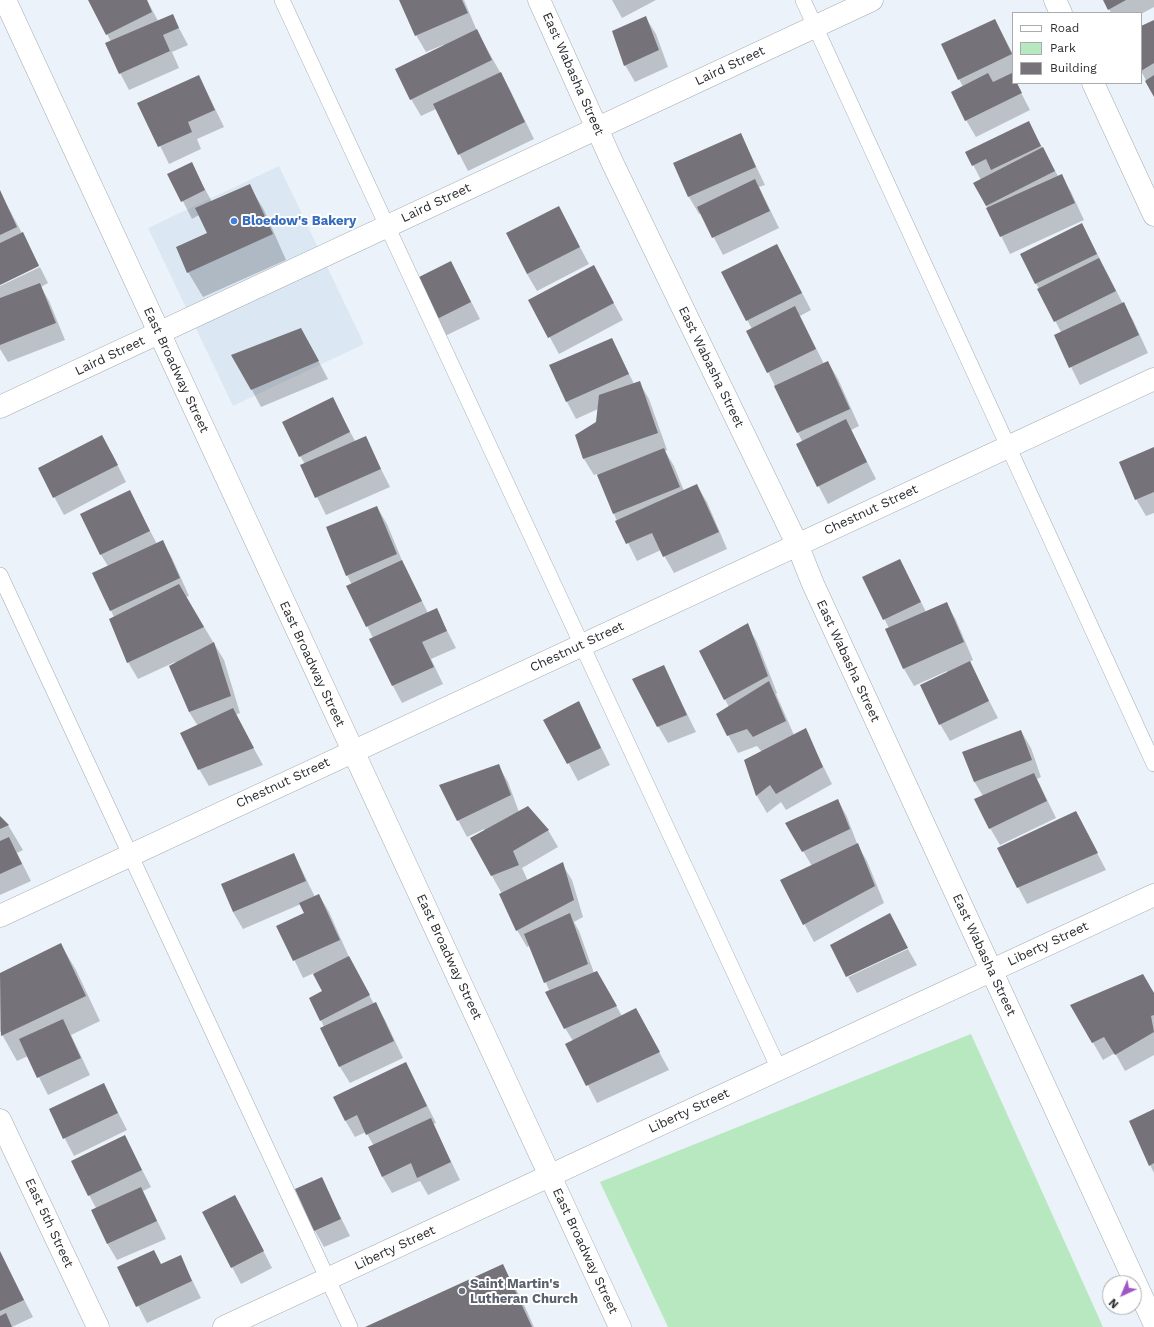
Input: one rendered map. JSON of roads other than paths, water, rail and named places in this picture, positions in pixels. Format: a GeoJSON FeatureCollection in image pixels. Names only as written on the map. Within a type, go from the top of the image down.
{"type":"FeatureCollection","features":[{"type":"Feature","properties":{"kind":"street","name":"East Broadway Street"},"geometry":{"type":"LineString","coordinates":[[5,0],[620,1327]]}},
{"type":"Feature","properties":{"kind":"street","name":"East Wabasha Street"},"geometry":{"type":"LineString","coordinates":[[539,0],[597,128],[797,544],[813,584],[1154,1323]]}},
{"type":"Feature","properties":{"kind":"street","name":"Laird Street"},"geometry":{"type":"LineString","coordinates":[[0,407],[872,0]]}},
{"type":"Feature","properties":{"kind":"street"},"geometry":{"type":"LineString","coordinates":[[1055,0],[1061,12]]}},
{"type":"Feature","properties":{"kind":"street"},"geometry":{"type":"LineString","coordinates":[[1093,84],[1154,215]]}},
{"type":"Feature","properties":{"kind":"street","name":"Chestnut Street"},"geometry":{"type":"LineString","coordinates":[[0,916],[1154,379]]}},
{"type":"Feature","properties":{"kind":"street","name":"Liberty Street"},"geometry":{"type":"LineString","coordinates":[[224,1327],[1154,895]]}},
{"type":"Feature","properties":{"kind":"street","name":"East 5th Street"},"geometry":{"type":"LineString","coordinates":[[0,1120],[98,1327]]}},
{"type":"Feature","properties":{"kind":"lane"},"geometry":{"type":"LineString","coordinates":[[282,0],[779,1069]]}},
{"type":"Feature","properties":{"kind":"lane"},"geometry":{"type":"LineString","coordinates":[[803,0],[1154,764]]}},
{"type":"Feature","properties":{"kind":"lane"},"geometry":{"type":"LineString","coordinates":[[0,575],[350,1327]]}},
{"type":"Feature","properties":{"kind":"place","name":"Bloedow's Bakery"},"geometry":{"type":"Point","coordinates":[234,221]}},
{"type":"Feature","properties":{"kind":"place","name":"Saint Martin's Lutheran Church"},"geometry":{"type":"Point","coordinates":[462,1291]}}]}
